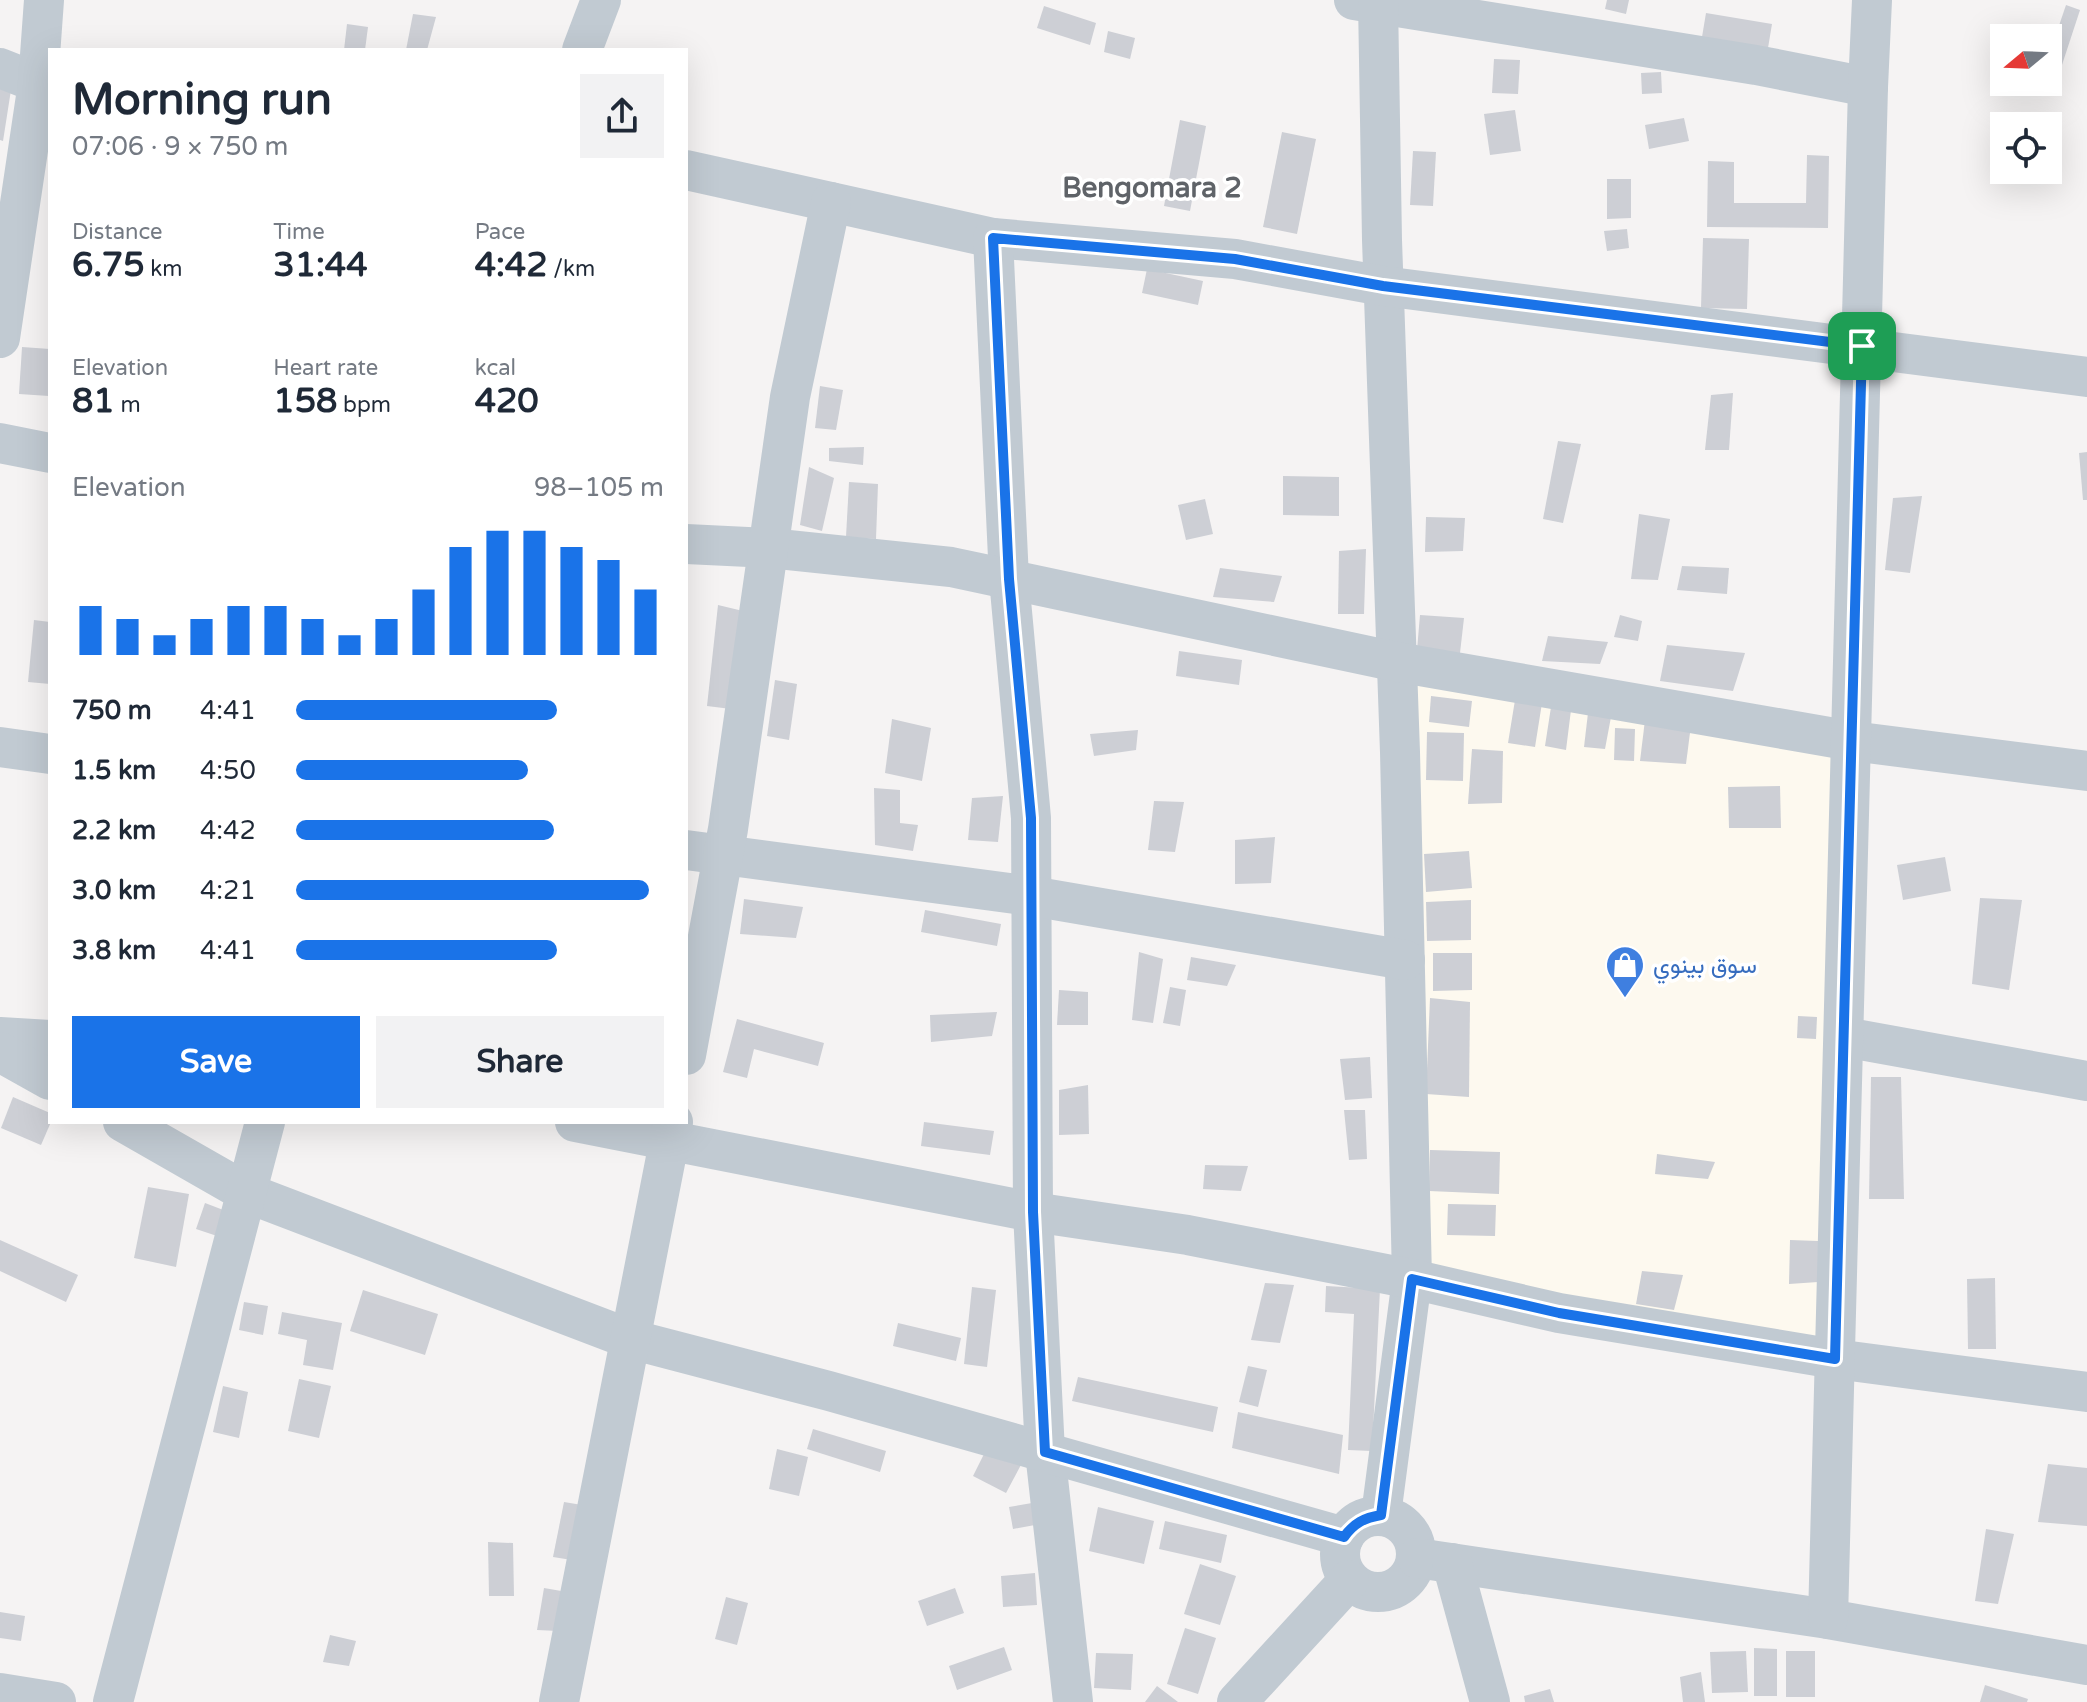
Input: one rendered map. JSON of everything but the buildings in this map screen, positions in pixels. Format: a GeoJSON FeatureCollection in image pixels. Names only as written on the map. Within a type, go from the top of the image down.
{"type":"FeatureCollection","features":[{"type":"Feature","properties":{"kind":"street"},"geometry":{"type":"LineString","coordinates":[[0,338],[44,83],[44,0]]}},
{"type":"Feature","properties":{"kind":"street"},"geometry":{"type":"LineString","coordinates":[[583,48],[601,0]]}},
{"type":"Feature","properties":{"kind":"street"},"geometry":{"type":"LineString","coordinates":[[1828,1619],[1872,0]]}},
{"type":"Feature","properties":{"kind":"street"},"geometry":{"type":"LineString","coordinates":[[1381,1515],[1412,1279],[1397,662],[1370,1],[1756,65],[1868,87]]}},
{"type":"Feature","properties":{"kind":"street"},"geometry":{"type":"LineString","coordinates":[[0,68],[44,83]]}},
{"type":"Feature","properties":{"kind":"street"},"geometry":{"type":"LineString","coordinates":[[688,170],[993,238],[1235,259],[1383,286],[2087,377]]}},
{"type":"Feature","properties":{"kind":"street"},"geometry":{"type":"LineString","coordinates":[[688,1034],[705,853],[769,548],[790,397],[831,202]]}},
{"type":"Feature","properties":{"kind":"street"},"geometry":{"type":"LineString","coordinates":[[993,238],[1009,579],[1031,818],[1033,1212],[1045,1452],[1073,1702]]}},
{"type":"Feature","properties":{"kind":"street"},"geometry":{"type":"LineString","coordinates":[[0,443],[48,453]]}},
{"type":"Feature","properties":{"kind":"street"},"geometry":{"type":"LineString","coordinates":[[688,544],[769,548],[951,567],[1397,662],[1852,741],[2087,771]]}},
{"type":"Feature","properties":{"kind":"street"},"geometry":{"type":"LineString","coordinates":[[0,747],[48,754]]}},
{"type":"Feature","properties":{"kind":"street"},"geometry":{"type":"LineString","coordinates":[[705,853],[1031,896],[1405,960]]}},
{"type":"Feature","properties":{"kind":"street"},"geometry":{"type":"LineString","coordinates":[[0,1037],[48,1040]]}},
{"type":"Feature","properties":{"kind":"street"},"geometry":{"type":"LineString","coordinates":[[1844,1037],[2087,1081]]}},
{"type":"Feature","properties":{"kind":"street"},"geometry":{"type":"LineString","coordinates":[[0,1052],[48,1079]]}},
{"type":"Feature","properties":{"kind":"street"},"geometry":{"type":"LineString","coordinates":[[126,1124],[247,1193],[630,1339],[829,1391],[1344,1537]]}},
{"type":"Feature","properties":{"kind":"street"},"geometry":{"type":"LineString","coordinates":[[113,1702],[264,1124]]}},
{"type":"Feature","properties":{"kind":"street"},"geometry":{"type":"LineString","coordinates":[[594,1124],[672,1132],[1033,1212],[1188,1235],[1412,1279],[1559,1313],[1835,1359],[2087,1392]]}},
{"type":"Feature","properties":{"kind":"street"},"geometry":{"type":"LineString","coordinates":[[559,1702],[672,1132]]}},
{"type":"Feature","properties":{"kind":"street"},"geometry":{"type":"LineString","coordinates":[[1490,1702],[1434,1560],[1415,1542],[1408,1529],[1396,1520],[1381,1515],[1353,1525],[1344,1537],[1340,1552],[1342,1566],[1349,1580],[1361,1589],[1375,1593],[1391,1591],[1404,1584],[1413,1572],[1434,1560],[1828,1619],[2087,1665]]}},
{"type":"Feature","properties":{"kind":"street"},"geometry":{"type":"LineString","coordinates":[[1237,1702],[1349,1580]]}},
{"type":"Feature","properties":{"kind":"street"},"geometry":{"type":"LineString","coordinates":[[0,1693],[56,1702]]}},
{"type":"Feature","properties":{"kind":"shaded area","name":"سوق بينوي"},"geometry":{"type":"Polygon","coordinates":[[[1397,662],[1852,741],[1835,1359],[1412,1279],[1397,662]]]}},
{"type":"Feature","properties":{"kind":"place","name":"سوق بينوي"},"geometry":{"type":"Point","coordinates":[1625,999]}},
{"type":"Feature","properties":{"kind":"district","name":"Bengomara 2"},"geometry":{"type":"Point","coordinates":[1152,188]}},
{"type":"Feature","properties":{"kind":"route"},"geometry":{"type":"LineString","coordinates":[[993,238],[1235,259],[1383,286],[1862,346],[1835,1359],[1559,1313],[1412,1279],[1381,1515],[1353,1525],[1344,1537],[1045,1452],[1033,1212],[1031,818],[1009,579],[993,238]]}}]}
